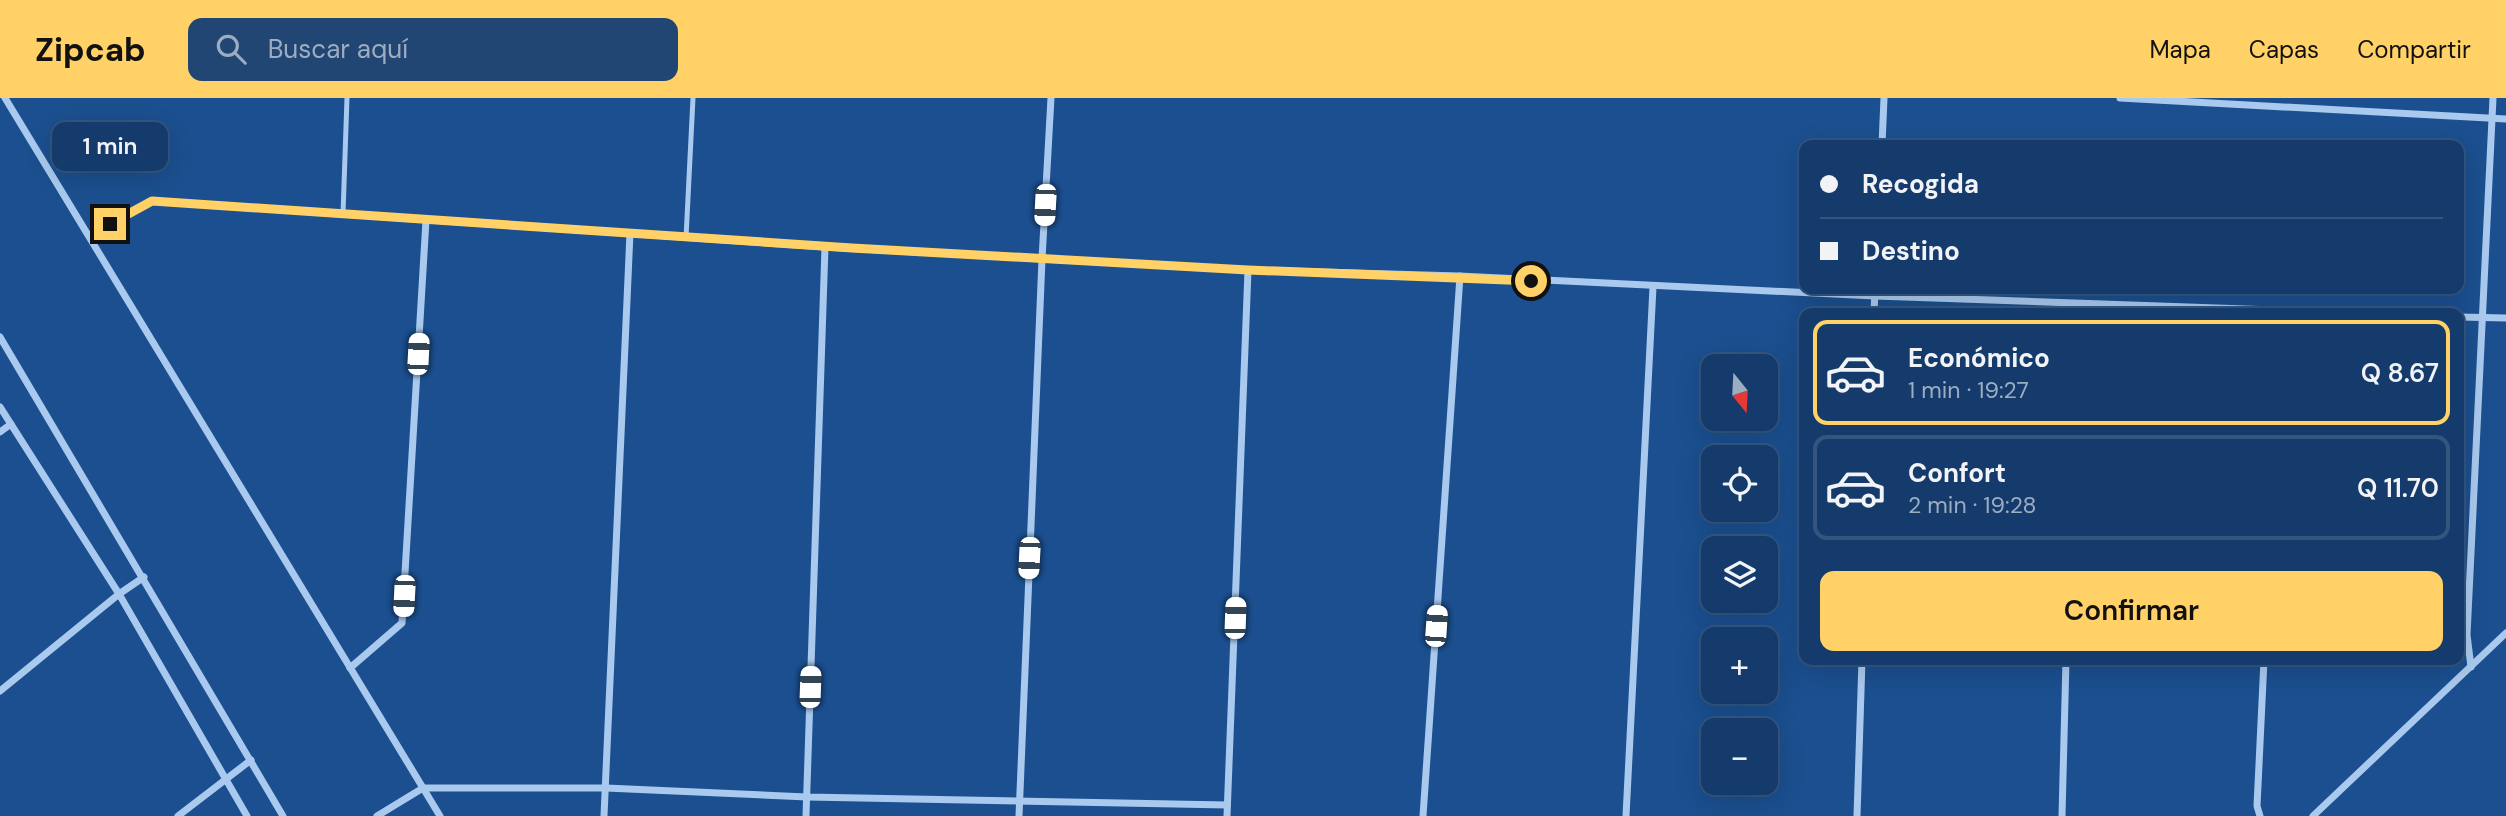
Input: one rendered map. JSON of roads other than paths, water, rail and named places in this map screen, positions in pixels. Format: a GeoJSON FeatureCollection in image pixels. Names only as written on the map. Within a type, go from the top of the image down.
{"type":"FeatureCollection","features":[{"type":"Feature","properties":{"kind":"street"},"geometry":{"type":"LineString","coordinates":[[5,98],[440,816]]}},
{"type":"Feature","properties":{"kind":"street"},"geometry":{"type":"LineString","coordinates":[[1019,816],[1051,98]]}},
{"type":"Feature","properties":{"kind":"street"},"geometry":{"type":"LineString","coordinates":[[1882,140],[1884,98]]}},
{"type":"Feature","properties":{"kind":"street"},"geometry":{"type":"LineString","coordinates":[[2120,98],[2506,119]]}},
{"type":"Feature","properties":{"kind":"street"},"geometry":{"type":"LineString","coordinates":[[2471,667],[2467,635],[2493,98]]}},
{"type":"Feature","properties":{"kind":"street"},"geometry":{"type":"LineString","coordinates":[[89,235],[152,201],[686,238],[1042,259],[1248,270],[1799,291]]}},
{"type":"Feature","properties":{"kind":"street"},"geometry":{"type":"LineString","coordinates":[[350,668],[402,622],[426,220]]}},
{"type":"Feature","properties":{"kind":"street"},"geometry":{"type":"LineString","coordinates":[[604,816],[630,233]]}},
{"type":"Feature","properties":{"kind":"street"},"geometry":{"type":"LineString","coordinates":[[806,816],[825,247]]}},
{"type":"Feature","properties":{"kind":"street"},"geometry":{"type":"LineString","coordinates":[[1227,816],[1248,270]]}},
{"type":"Feature","properties":{"kind":"street"},"geometry":{"type":"LineString","coordinates":[[1423,816],[1460,276]]}},
{"type":"Feature","properties":{"kind":"street"},"geometry":{"type":"LineString","coordinates":[[1626,816],[1653,287]]}},
{"type":"Feature","properties":{"kind":"street"},"geometry":{"type":"LineString","coordinates":[[1895,294],[2189,308]]}},
{"type":"Feature","properties":{"kind":"street"},"geometry":{"type":"LineString","coordinates":[[2073,303],[2073,308]]}},
{"type":"Feature","properties":{"kind":"street"},"geometry":{"type":"LineString","coordinates":[[2464,317],[2506,318]]}},
{"type":"Feature","properties":{"kind":"street"},"geometry":{"type":"LineString","coordinates":[[0,337],[283,816]]}},
{"type":"Feature","properties":{"kind":"street"},"geometry":{"type":"LineString","coordinates":[[0,407],[119,594],[247,816]]}},
{"type":"Feature","properties":{"kind":"street"},"geometry":{"type":"LineString","coordinates":[[0,432],[11,424]]}},
{"type":"Feature","properties":{"kind":"street"},"geometry":{"type":"LineString","coordinates":[[0,691],[119,594],[144,577]]}},
{"type":"Feature","properties":{"kind":"street"},"geometry":{"type":"LineString","coordinates":[[2313,816],[2506,633]]}},
{"type":"Feature","properties":{"kind":"street"},"geometry":{"type":"LineString","coordinates":[[1857,816],[1862,665]]}},
{"type":"Feature","properties":{"kind":"street"},"geometry":{"type":"LineString","coordinates":[[2062,816],[2066,665]]}},
{"type":"Feature","properties":{"kind":"street"},"geometry":{"type":"LineString","coordinates":[[2260,816],[2257,806],[2264,665]]}},
{"type":"Feature","properties":{"kind":"street"},"geometry":{"type":"LineString","coordinates":[[178,816],[251,760]]}},
{"type":"Feature","properties":{"kind":"street"},"geometry":{"type":"LineString","coordinates":[[377,816],[423,788],[606,788],[807,797],[1227,805]]}},
{"type":"Feature","properties":{"kind":"lane"},"geometry":{"type":"LineString","coordinates":[[343,214],[347,98]]}},
{"type":"Feature","properties":{"kind":"lane"},"geometry":{"type":"LineString","coordinates":[[686,238],[693,98]]}}]}
